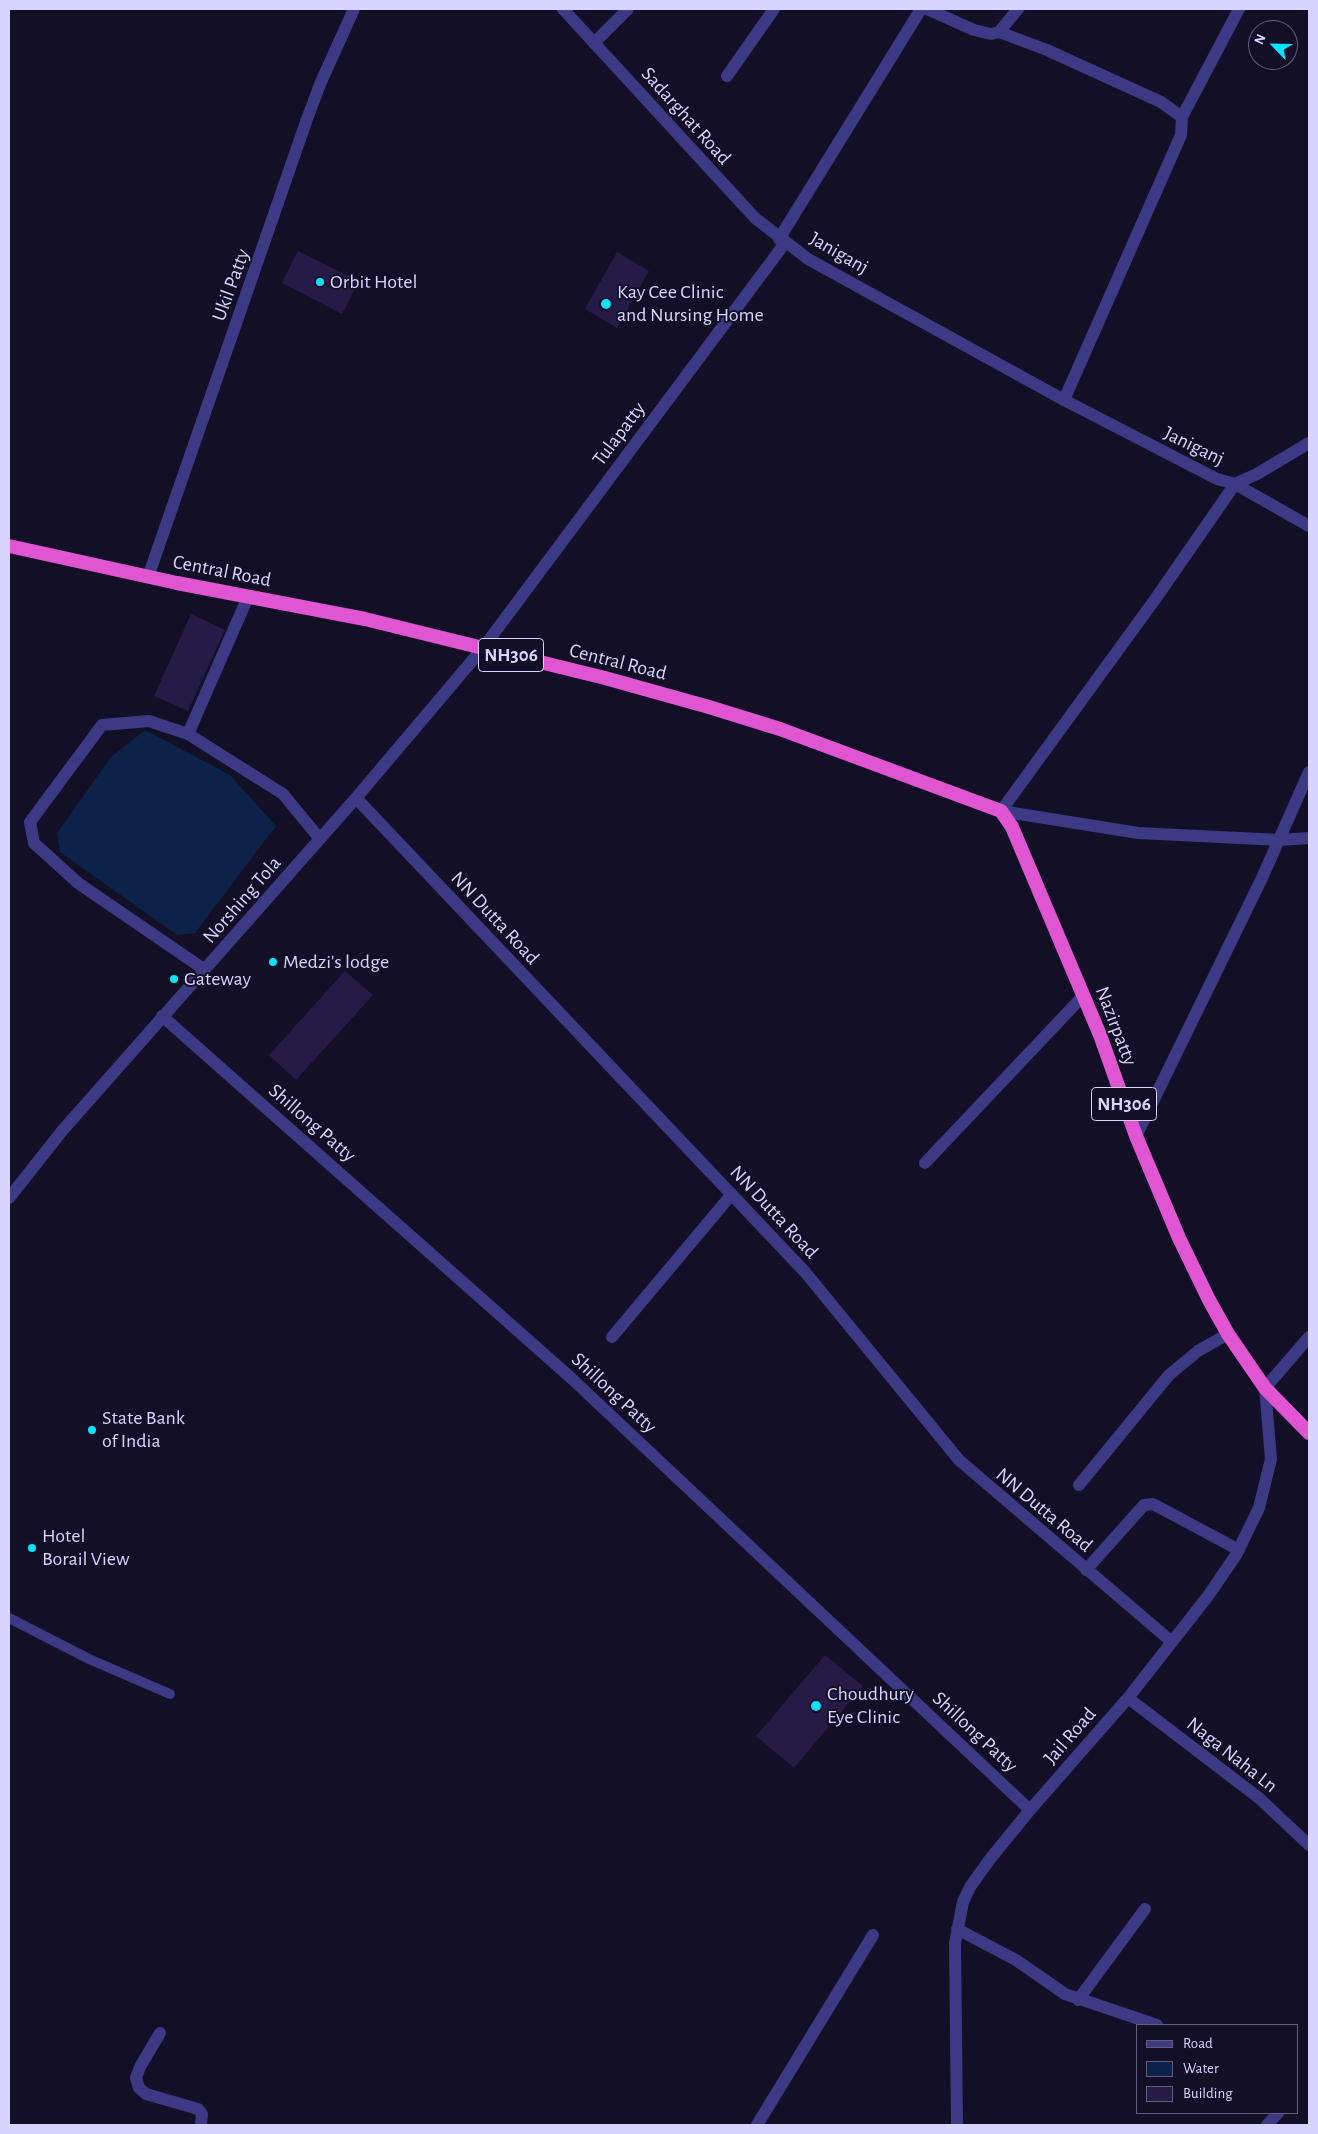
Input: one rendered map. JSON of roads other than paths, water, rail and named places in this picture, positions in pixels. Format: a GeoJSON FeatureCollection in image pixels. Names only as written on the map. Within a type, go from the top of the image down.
{"type":"FeatureCollection","features":[{"type":"Feature","properties":{"kind":"highway","name":"Central Road"},"geometry":{"type":"LineString","coordinates":[[9,546],[148,577],[365,619],[709,706],[895,770],[1001,811]]}},
{"type":"Feature","properties":{"kind":"highway","name":"Nazirpatty"},"geometry":{"type":"LineString","coordinates":[[1001,811],[1012,827],[1083,996],[1136,1136],[1179,1238],[1228,1334],[1265,1388]]}},
{"type":"Feature","properties":{"kind":"highway","name":"NH306"},"geometry":{"type":"LineString","coordinates":[[1265,1388],[1309,1433]]}},
{"type":"Feature","properties":{"kind":"street","name":"Ukil Patty"},"geometry":{"type":"LineString","coordinates":[[148,577],[321,82],[354,9]]}},
{"type":"Feature","properties":{"kind":"street","name":"Sadarghat Road"},"geometry":{"type":"LineString","coordinates":[[563,9],[754,218],[782,241]]}},
{"type":"Feature","properties":{"kind":"street"},"geometry":{"type":"LineString","coordinates":[[594,43],[628,9]]}},
{"type":"Feature","properties":{"kind":"street"},"geometry":{"type":"LineString","coordinates":[[727,76],[774,9]]}},
{"type":"Feature","properties":{"kind":"street","name":"Tulapatty"},"geometry":{"type":"LineString","coordinates":[[483,648],[782,241],[922,9]]}},
{"type":"Feature","properties":{"kind":"street"},"geometry":{"type":"LineString","coordinates":[[927,9],[974,30],[991,34],[999,32],[1047,50],[1161,102],[1182,117]]}},
{"type":"Feature","properties":{"kind":"street"},"geometry":{"type":"LineString","coordinates":[[999,32],[1018,9]]}},
{"type":"Feature","properties":{"kind":"street"},"geometry":{"type":"LineString","coordinates":[[1064,400],[1180,136],[1182,117],[1239,9]]}},
{"type":"Feature","properties":{"kind":"street","name":"Janiganj"},"geometry":{"type":"LineString","coordinates":[[782,241],[808,259],[1064,400],[1202,473],[1235,484],[1156,598],[1001,811]]}},
{"type":"Feature","properties":{"kind":"street"},"geometry":{"type":"LineString","coordinates":[[1235,484],[1257,474],[1309,443]]}},
{"type":"Feature","properties":{"kind":"street"},"geometry":{"type":"LineString","coordinates":[[1235,484],[1309,526]]}},
{"type":"Feature","properties":{"kind":"street"},"geometry":{"type":"LineString","coordinates":[[188,734],[248,597]]}},
{"type":"Feature","properties":{"kind":"street","name":"Norshing Tola"},"geometry":{"type":"LineString","coordinates":[[9,1198],[62,1131],[356,798],[483,648]]}},
{"type":"Feature","properties":{"kind":"street"},"geometry":{"type":"LineString","coordinates":[[205,970],[78,883],[34,843],[30,822],[102,725],[149,721],[188,734],[283,794],[320,839]]}},
{"type":"Feature","properties":{"kind":"street"},"geometry":{"type":"LineString","coordinates":[[1136,1136],[1280,840],[1309,772]]}},
{"type":"Feature","properties":{"kind":"street","name":"NN Dutta Road"},"geometry":{"type":"LineString","coordinates":[[356,798],[805,1272],[849,1323],[959,1460],[1172,1642]]}},
{"type":"Feature","properties":{"kind":"street"},"geometry":{"type":"LineString","coordinates":[[1001,811],[1138,833],[1280,840],[1309,838]]}},
{"type":"Feature","properties":{"kind":"street"},"geometry":{"type":"LineString","coordinates":[[925,1163],[1083,996]]}},
{"type":"Feature","properties":{"kind":"street","name":"Shillong Patty"},"geometry":{"type":"LineString","coordinates":[[162,1016],[570,1377],[1030,1810]]}},
{"type":"Feature","properties":{"kind":"street"},"geometry":{"type":"LineString","coordinates":[[612,1337],[732,1194]]}},
{"type":"Feature","properties":{"kind":"street"},"geometry":{"type":"LineString","coordinates":[[1079,1485],[1169,1375],[1198,1351],[1228,1334]]}},
{"type":"Feature","properties":{"kind":"street"},"geometry":{"type":"LineString","coordinates":[[1265,1388],[1309,1337]]}},
{"type":"Feature","properties":{"kind":"street","name":"Jail Road"},"geometry":{"type":"LineString","coordinates":[[957,2125],[955,1974],[959,1913],[970,1887],[1030,1810],[1128,1698],[1208,1596],[1239,1550],[1259,1508],[1270,1460],[1265,1388]]}},
{"type":"Feature","properties":{"kind":"street"},"geometry":{"type":"LineString","coordinates":[[1086,1570],[1144,1505],[1153,1504],[1239,1550]]}},
{"type":"Feature","properties":{"kind":"street","name":"Naga Naha Ln"},"geometry":{"type":"LineString","coordinates":[[1128,1698],[1259,1798],[1309,1845]]}},
{"type":"Feature","properties":{"kind":"street"},"geometry":{"type":"LineString","coordinates":[[1078,2000],[1145,1910]]}},
{"type":"Feature","properties":{"kind":"street"},"geometry":{"type":"LineString","coordinates":[[957,1929],[1016,1960],[1064,1994],[1154,2024]]}},
{"type":"Feature","properties":{"kind":"street"},"geometry":{"type":"LineString","coordinates":[[756,2125],[873,1935]]}},
{"type":"Feature","properties":{"kind":"street"},"geometry":{"type":"LineString","coordinates":[[160,2034],[136,2078],[139,2088],[146,2094],[198,2109],[202,2114],[201,2125]]}},
{"type":"Feature","properties":{"kind":"street"},"geometry":{"type":"LineString","coordinates":[[1266,2125],[1277,2114]]}},
{"type":"Feature","properties":{"kind":"lane"},"geometry":{"type":"LineString","coordinates":[[9,1618],[89,1659],[170,1694]]}},
{"type":"Feature","properties":{"kind":"water"},"geometry":{"type":"Polygon","coordinates":[[[145,730],[230,775],[276,826],[195,933],[177,935],[60,852],[57,833],[111,757],[145,730]]]}},
{"type":"Feature","properties":{"kind":"place","name":"Orbit Hotel"},"geometry":{"type":"Point","coordinates":[320,282]}},
{"type":"Feature","properties":{"kind":"place","name":"Kay Cee Clinic and Nursing Home"},"geometry":{"type":"Point","coordinates":[606,304]}},
{"type":"Feature","properties":{"kind":"place","name":"Medzi's lodge"},"geometry":{"type":"Point","coordinates":[273,962]}},
{"type":"Feature","properties":{"kind":"place","name":"Gateway"},"geometry":{"type":"Point","coordinates":[174,979]}},
{"type":"Feature","properties":{"kind":"place","name":"State Bank of India"},"geometry":{"type":"Point","coordinates":[92,1430]}},
{"type":"Feature","properties":{"kind":"place","name":"Hotel Borail View"},"geometry":{"type":"Point","coordinates":[32,1548]}},
{"type":"Feature","properties":{"kind":"place","name":"Choudhury Eye Clinic"},"geometry":{"type":"Point","coordinates":[816,1706]}}]}
